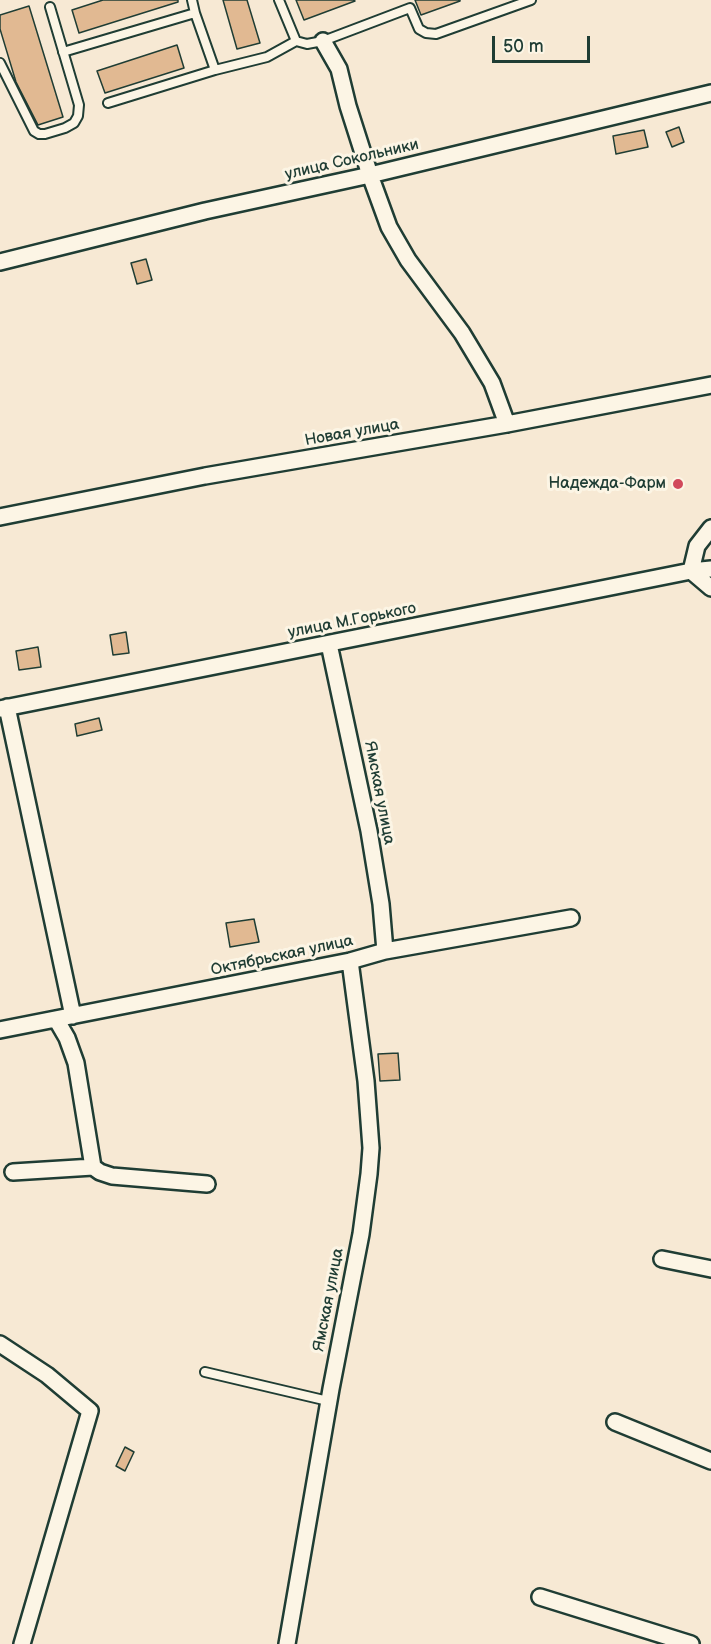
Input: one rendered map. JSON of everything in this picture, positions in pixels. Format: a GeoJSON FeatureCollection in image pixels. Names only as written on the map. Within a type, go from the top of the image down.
{"type":"FeatureCollection","features":[{"type":"Feature","properties":{"kind":"street"},"geometry":{"type":"LineString","coordinates":[[323,41],[339,69],[370,176],[389,227],[408,261],[462,333],[492,383],[507,424]]}},
{"type":"Feature","properties":{"kind":"street","name":"улица Сокольники"},"geometry":{"type":"LineString","coordinates":[[0,262],[205,211],[370,176],[711,93]]}},
{"type":"Feature","properties":{"kind":"street","name":"Новая улица"},"geometry":{"type":"LineString","coordinates":[[0,518],[205,476],[507,424],[711,385]]}},
{"type":"Feature","properties":{"kind":"street"},"geometry":{"type":"LineString","coordinates":[[711,528],[697,546],[691,571],[711,588]]}},
{"type":"Feature","properties":{"kind":"street","name":"улица М.Горького"},"geometry":{"type":"LineString","coordinates":[[3,708],[691,571],[711,569]]}},
{"type":"Feature","properties":{"kind":"street","name":"Ямская улица"},"geometry":{"type":"LineString","coordinates":[[329,644],[369,831],[381,904],[385,951]]}},
{"type":"Feature","properties":{"kind":"street"},"geometry":{"type":"LineString","coordinates":[[3,708],[73,1016]]}},
{"type":"Feature","properties":{"kind":"street","name":"Октябрьская улица"},"geometry":{"type":"LineString","coordinates":[[0,1030],[350,961],[385,951],[570,918]]}},
{"type":"Feature","properties":{"kind":"street","name":"Ямская улица"},"geometry":{"type":"LineString","coordinates":[[287,1644],[328,1401],[361,1234],[371,1148],[366,1081],[350,961]]}},
{"type":"Feature","properties":{"kind":"street"},"geometry":{"type":"LineString","coordinates":[[56,1019],[67,1038],[76,1064],[93,1167],[100,1173],[112,1176],[207,1184]]}},
{"type":"Feature","properties":{"kind":"street"},"geometry":{"type":"LineString","coordinates":[[13,1172],[93,1167]]}},
{"type":"Feature","properties":{"kind":"street"},"geometry":{"type":"LineString","coordinates":[[662,1259],[711,1269]]}},
{"type":"Feature","properties":{"kind":"street"},"geometry":{"type":"LineString","coordinates":[[0,1344],[47,1375],[90,1412],[22,1644]]}},
{"type":"Feature","properties":{"kind":"street"},"geometry":{"type":"LineString","coordinates":[[615,1422],[711,1461]]}},
{"type":"Feature","properties":{"kind":"street"},"geometry":{"type":"LineString","coordinates":[[540,1597],[690,1644]]}},
{"type":"Feature","properties":{"kind":"lane"},"geometry":{"type":"LineString","coordinates":[[192,0],[215,70]]}},
{"type":"Feature","properties":{"kind":"lane"},"geometry":{"type":"LineString","coordinates":[[279,0],[296,41]]}},
{"type":"Feature","properties":{"kind":"lane"},"geometry":{"type":"LineString","coordinates":[[404,0],[419,29],[426,33],[436,34],[528,0]]}},
{"type":"Feature","properties":{"kind":"lane"},"geometry":{"type":"LineString","coordinates":[[0,63],[34,131],[45,134],[74,123],[78,116],[79,105],[50,7]]}},
{"type":"Feature","properties":{"kind":"lane"},"geometry":{"type":"LineString","coordinates":[[108,104],[215,70],[267,57],[296,41],[307,44],[323,41],[410,8]]}},
{"type":"Feature","properties":{"kind":"lane"},"geometry":{"type":"LineString","coordinates":[[63,52],[195,13]]}},
{"type":"Feature","properties":{"kind":"lane"},"geometry":{"type":"LineString","coordinates":[[205,1372],[328,1401]]}},
{"type":"Feature","properties":{"kind":"building"},"geometry":{"type":"Polygon","coordinates":[[[103,0],[178,0],[178,2],[79,33],[72,10],[103,0]]]}},
{"type":"Feature","properties":{"kind":"building"},"geometry":{"type":"Polygon","coordinates":[[[223,0],[247,0],[260,43],[237,49],[223,0]]]}},
{"type":"Feature","properties":{"kind":"building"},"geometry":{"type":"Polygon","coordinates":[[[296,0],[354,0],[355,1],[304,20],[296,0]]]}},
{"type":"Feature","properties":{"kind":"building"},"geometry":{"type":"Polygon","coordinates":[[[415,0],[460,0],[460,1],[421,15],[415,0]]]}},
{"type":"Feature","properties":{"kind":"building"},"geometry":{"type":"Polygon","coordinates":[[[29,6],[63,117],[38,125],[16,82],[0,29],[0,15],[29,6]]]}},
{"type":"Feature","properties":{"kind":"building"},"geometry":{"type":"Polygon","coordinates":[[[177,45],[184,68],[105,93],[97,71],[177,45]]]}},
{"type":"Feature","properties":{"kind":"building"},"geometry":{"type":"Polygon","coordinates":[[[679,127],[684,142],[672,147],[666,132],[679,127]]]}},
{"type":"Feature","properties":{"kind":"building"},"geometry":{"type":"Polygon","coordinates":[[[644,130],[648,147],[616,154],[613,136],[644,130]]]}},
{"type":"Feature","properties":{"kind":"building"},"geometry":{"type":"Polygon","coordinates":[[[146,259],[152,280],[137,284],[131,263],[146,259]]]}},
{"type":"Feature","properties":{"kind":"building"},"geometry":{"type":"Polygon","coordinates":[[[126,632],[129,653],[113,655],[110,635],[126,632]]]}},
{"type":"Feature","properties":{"kind":"building"},"geometry":{"type":"Polygon","coordinates":[[[38,647],[41,667],[19,670],[16,651],[38,647]]]}},
{"type":"Feature","properties":{"kind":"building"},"geometry":{"type":"Polygon","coordinates":[[[99,718],[102,730],[77,736],[75,724],[99,718]]]}},
{"type":"Feature","properties":{"kind":"building"},"geometry":{"type":"Polygon","coordinates":[[[254,919],[259,942],[230,947],[226,923],[254,919]]]}},
{"type":"Feature","properties":{"kind":"building"},"geometry":{"type":"Polygon","coordinates":[[[398,1053],[400,1080],[380,1081],[378,1054],[398,1053]]]}},
{"type":"Feature","properties":{"kind":"building"},"geometry":{"type":"Polygon","coordinates":[[[125,1447],[134,1452],[125,1471],[116,1466],[125,1447]]]}},
{"type":"Feature","properties":{"kind":"place","name":"Надежда-Фарм"},"geometry":{"type":"Point","coordinates":[678,484]}}]}
